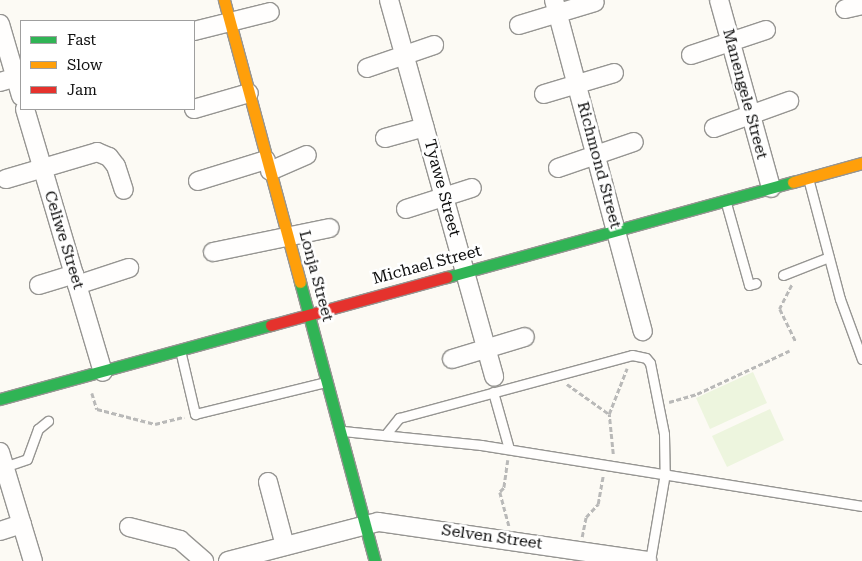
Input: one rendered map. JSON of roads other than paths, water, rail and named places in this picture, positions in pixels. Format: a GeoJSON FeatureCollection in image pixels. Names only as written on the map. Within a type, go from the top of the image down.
{"type":"FeatureCollection","features":[{"type":"Feature","properties":{"kind":"street","name":"Lonja Street"},"geometry":{"type":"LineString","coordinates":[[224,0],[375,561]]}},
{"type":"Feature","properties":{"kind":"street","name":"Tyawe Street"},"geometry":{"type":"LineString","coordinates":[[389,0],[465,272],[494,384]]}},
{"type":"Feature","properties":{"kind":"street","name":"Manengele Street"},"geometry":{"type":"LineString","coordinates":[[719,0],[771,188]]}},
{"type":"Feature","properties":{"kind":"street"},"geometry":{"type":"LineString","coordinates":[[519,25],[555,6],[595,2]]}},
{"type":"Feature","properties":{"kind":"street","name":"Richmond Street"},"geometry":{"type":"LineString","coordinates":[[555,6],[618,230],[643,331]]}},
{"type":"Feature","properties":{"kind":"street"},"geometry":{"type":"LineString","coordinates":[[195,31],[270,12]]}},
{"type":"Feature","properties":{"kind":"street"},"geometry":{"type":"LineString","coordinates":[[0,24],[20,93]]}},
{"type":"Feature","properties":{"kind":"street"},"geometry":{"type":"LineString","coordinates":[[691,55],[730,40],[766,30]]}},
{"type":"Feature","properties":{"kind":"street"},"geometry":{"type":"LineString","coordinates":[[367,68],[434,45]]}},
{"type":"Feature","properties":{"kind":"street"},"geometry":{"type":"LineString","coordinates":[[544,94],[614,73]]}},
{"type":"Feature","properties":{"kind":"street"},"geometry":{"type":"LineString","coordinates":[[195,108],[249,93]]}},
{"type":"Feature","properties":{"kind":"street"},"geometry":{"type":"LineString","coordinates":[[714,128],[789,101]]}},
{"type":"Feature","properties":{"kind":"street","name":"Celiwe Street"},"geometry":{"type":"LineString","coordinates":[[25,110],[76,280],[95,374]]}},
{"type":"Feature","properties":{"kind":"street"},"geometry":{"type":"LineString","coordinates":[[386,138],[425,127]]}},
{"type":"Feature","properties":{"kind":"street"},"geometry":{"type":"LineString","coordinates":[[558,168],[634,142]]}},
{"type":"Feature","properties":{"kind":"street"},"geometry":{"type":"LineString","coordinates":[[6,180],[92,152],[103,153],[116,166],[124,190]]}},
{"type":"Feature","properties":{"kind":"street"},"geometry":{"type":"LineString","coordinates":[[198,181],[307,155]]}},
{"type":"Feature","properties":{"kind":"street","name":"Michael Street"},"geometry":{"type":"LineString","coordinates":[[0,399],[862,163]]}},
{"type":"Feature","properties":{"kind":"street"},"geometry":{"type":"LineString","coordinates":[[406,208],[472,188]]}},
{"type":"Feature","properties":{"kind":"street"},"geometry":{"type":"LineString","coordinates":[[213,252],[330,228]]}},
{"type":"Feature","properties":{"kind":"street"},"geometry":{"type":"LineString","coordinates":[[39,285],[76,280],[129,268]]}},
{"type":"Feature","properties":{"kind":"street"},"geometry":{"type":"LineString","coordinates":[[452,359],[525,337]]}},
{"type":"Feature","properties":{"kind":"street"},"geometry":{"type":"LineString","coordinates":[[2,460],[33,561]]}},
{"type":"Feature","properties":{"kind":"street"},"geometry":{"type":"LineString","coordinates":[[268,482],[285,546]]}},
{"type":"Feature","properties":{"kind":"street","name":"Selven Street"},"geometry":{"type":"LineString","coordinates":[[228,561],[365,524],[393,523],[508,540],[542,553],[580,550],[649,561]]}},
{"type":"Feature","properties":{"kind":"street"},"geometry":{"type":"LineString","coordinates":[[0,531],[22,524]]}},
{"type":"Feature","properties":{"kind":"street"},"geometry":{"type":"LineString","coordinates":[[129,527],[180,540],[204,561]]}},
{"type":"Feature","properties":{"kind":"lane"},"geometry":{"type":"LineString","coordinates":[[808,178],[829,257],[862,359]]}},
{"type":"Feature","properties":{"kind":"lane"},"geometry":{"type":"LineString","coordinates":[[725,200],[752,284]]}},
{"type":"Feature","properties":{"kind":"lane"},"geometry":{"type":"LineString","coordinates":[[783,275],[829,257]]}},
{"type":"Feature","properties":{"kind":"lane"},"geometry":{"type":"LineString","coordinates":[[180,350],[195,414],[328,381]]}},
{"type":"Feature","properties":{"kind":"lane"},"geometry":{"type":"LineString","coordinates":[[386,434],[399,418],[494,384],[554,376],[632,355],[646,358],[650,363],[664,434],[665,473],[649,561]]}},
{"type":"Feature","properties":{"kind":"lane"},"geometry":{"type":"LineString","coordinates":[[494,384],[509,449]]}},
{"type":"Feature","properties":{"kind":"lane"},"geometry":{"type":"LineString","coordinates":[[2,460],[27,459],[38,429],[48,421]]}},
{"type":"Feature","properties":{"kind":"lane"},"geometry":{"type":"LineString","coordinates":[[341,431],[386,434],[509,449],[862,506]]}}]}
